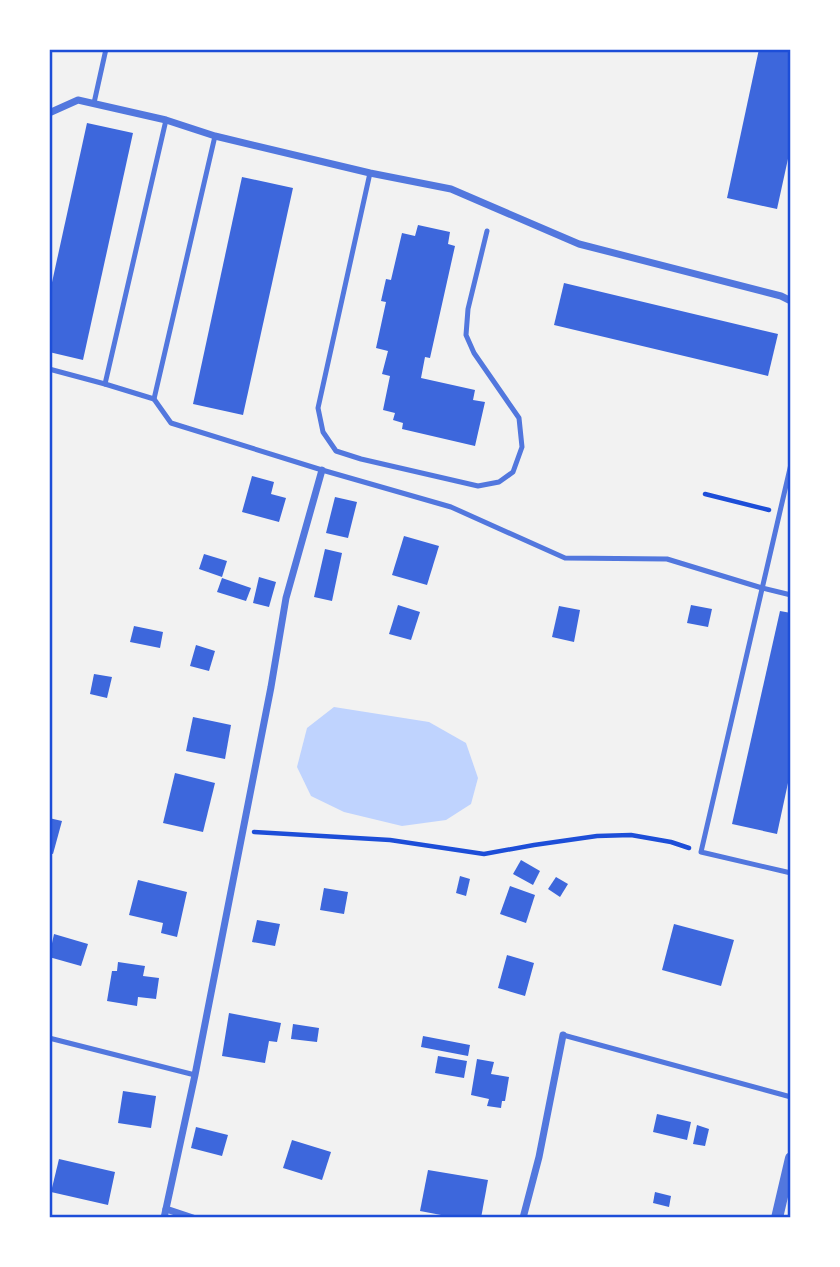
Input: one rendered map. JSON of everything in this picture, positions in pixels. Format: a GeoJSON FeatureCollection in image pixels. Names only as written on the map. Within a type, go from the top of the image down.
{"type":"FeatureCollection","features":[{"type":"Feature","properties":{"kind":"street"},"geometry":{"type":"LineString","coordinates":[[49,113],[78,100],[94,103],[166,120],[215,136],[370,173],[451,189],[579,244],[791,301]]}},
{"type":"Feature","properties":{"kind":"street"},"geometry":{"type":"LineString","coordinates":[[164,1218],[243,832],[286,598],[322,470]]}},
{"type":"Feature","properties":{"kind":"street"},"geometry":{"type":"LineString","coordinates":[[523,1218],[539,1157],[563,1035]]}},
{"type":"Feature","properties":{"kind":"street"},"geometry":{"type":"LineString","coordinates":[[777,1218],[791,1158]]}},
{"type":"Feature","properties":{"kind":"street"},"geometry":{"type":"LineString","coordinates":[[166,1209],[193,1218]]}},
{"type":"Feature","properties":{"kind":"lane"},"geometry":{"type":"LineString","coordinates":[[94,103],[106,49]]}},
{"type":"Feature","properties":{"kind":"lane"},"geometry":{"type":"LineString","coordinates":[[105,384],[166,120]]}},
{"type":"Feature","properties":{"kind":"lane"},"geometry":{"type":"LineString","coordinates":[[154,399],[215,136]]}},
{"type":"Feature","properties":{"kind":"lane"},"geometry":{"type":"LineString","coordinates":[[370,173],[318,408],[323,432],[336,451],[478,486],[499,482],[513,471],[522,447],[519,418],[474,353],[466,335],[468,309],[487,231]]}},
{"type":"Feature","properties":{"kind":"lane"},"geometry":{"type":"LineString","coordinates":[[49,369],[154,399],[171,423],[451,507],[565,558],[667,559],[791,595]]}},
{"type":"Feature","properties":{"kind":"lane"},"geometry":{"type":"LineString","coordinates":[[791,464],[701,852],[791,873]]}},
{"type":"Feature","properties":{"kind":"lane"},"geometry":{"type":"LineString","coordinates":[[563,1035],[791,1097]]}},
{"type":"Feature","properties":{"kind":"lane"},"geometry":{"type":"LineString","coordinates":[[49,1038],[195,1075]]}},
{"type":"Feature","properties":{"kind":"path"},"geometry":{"type":"LineString","coordinates":[[705,494],[780,513]]}},
{"type":"Feature","properties":{"kind":"path"},"geometry":{"type":"LineString","coordinates":[[243,832],[390,840],[484,854],[597,836],[631,835],[671,842],[701,852]]}},
{"type":"Feature","properties":{"kind":"water"},"geometry":{"type":"Polygon","coordinates":[[[334,707],[429,722],[466,743],[478,778],[471,804],[446,820],[402,826],[344,812],[311,796],[297,767],[307,728],[334,707]]]}},
{"type":"Feature","properties":{"kind":"building"},"geometry":{"type":"Polygon","coordinates":[[[759,49],[791,49],[791,145],[777,209],[727,198],[759,49]]]}},
{"type":"Feature","properties":{"kind":"building"},"geometry":{"type":"Polygon","coordinates":[[[87,123],[133,133],[83,360],[49,352],[49,296],[87,123]]]}},
{"type":"Feature","properties":{"kind":"building"},"geometry":{"type":"Polygon","coordinates":[[[242,177],[293,188],[243,415],[193,404],[242,177]]]}},
{"type":"Feature","properties":{"kind":"building"},"geometry":{"type":"Polygon","coordinates":[[[418,225],[450,232],[448,244],[455,246],[430,358],[425,357],[421,378],[475,390],[473,400],[485,402],[475,446],[402,429],[403,423],[393,420],[395,413],[383,410],[390,376],[382,374],[388,351],[376,348],[386,302],[381,301],[386,279],[391,280],[402,233],[415,236],[418,225]]]}},
{"type":"Feature","properties":{"kind":"building"},"geometry":{"type":"Polygon","coordinates":[[[564,283],[778,334],[768,376],[554,325],[564,283]]]}},
{"type":"Feature","properties":{"kind":"building"},"geometry":{"type":"Polygon","coordinates":[[[252,476],[274,482],[271,494],[286,498],[279,522],[242,512],[252,476]]]}},
{"type":"Feature","properties":{"kind":"building"},"geometry":{"type":"Polygon","coordinates":[[[335,497],[357,502],[348,538],[326,533],[335,497]]]}},
{"type":"Feature","properties":{"kind":"building"},"geometry":{"type":"Polygon","coordinates":[[[404,536],[439,546],[427,585],[392,575],[404,536]]]}},
{"type":"Feature","properties":{"kind":"building"},"geometry":{"type":"Polygon","coordinates":[[[325,549],[342,553],[332,601],[314,597],[325,549]]]}},
{"type":"Feature","properties":{"kind":"building"},"geometry":{"type":"Polygon","coordinates":[[[204,554],[227,561],[222,577],[199,569],[204,554]]]}},
{"type":"Feature","properties":{"kind":"building"},"geometry":{"type":"Polygon","coordinates":[[[259,577],[276,582],[269,607],[253,603],[259,577]]]}},
{"type":"Feature","properties":{"kind":"building"},"geometry":{"type":"Polygon","coordinates":[[[222,578],[251,588],[246,601],[217,592],[222,578]]]}},
{"type":"Feature","properties":{"kind":"building"},"geometry":{"type":"Polygon","coordinates":[[[398,605],[420,612],[411,640],[389,634],[398,605]]]}},
{"type":"Feature","properties":{"kind":"building"},"geometry":{"type":"Polygon","coordinates":[[[691,605],[712,609],[708,627],[687,623],[691,605]]]}},
{"type":"Feature","properties":{"kind":"building"},"geometry":{"type":"Polygon","coordinates":[[[559,606],[580,610],[574,642],[552,637],[559,606]]]}},
{"type":"Feature","properties":{"kind":"building"},"geometry":{"type":"Polygon","coordinates":[[[780,611],[791,613],[791,769],[777,834],[732,824],[780,611]]]}},
{"type":"Feature","properties":{"kind":"building"},"geometry":{"type":"Polygon","coordinates":[[[134,626],[163,632],[160,648],[130,642],[134,626]]]}},
{"type":"Feature","properties":{"kind":"building"},"geometry":{"type":"Polygon","coordinates":[[[196,645],[215,651],[209,671],[190,666],[196,645]]]}},
{"type":"Feature","properties":{"kind":"building"},"geometry":{"type":"Polygon","coordinates":[[[94,674],[112,677],[107,698],[90,694],[94,674]]]}},
{"type":"Feature","properties":{"kind":"building"},"geometry":{"type":"Polygon","coordinates":[[[193,717],[231,725],[225,759],[186,751],[193,717]]]}},
{"type":"Feature","properties":{"kind":"building"},"geometry":{"type":"Polygon","coordinates":[[[175,773],[215,783],[203,832],[163,823],[175,773]]]}},
{"type":"Feature","properties":{"kind":"building"},"geometry":{"type":"Polygon","coordinates":[[[49,818],[62,821],[53,854],[49,853],[49,818]]]}},
{"type":"Feature","properties":{"kind":"building"},"geometry":{"type":"Polygon","coordinates":[[[521,860],[540,871],[533,885],[513,874],[521,860]]]}},
{"type":"Feature","properties":{"kind":"building"},"geometry":{"type":"Polygon","coordinates":[[[460,876],[470,879],[466,896],[456,893],[460,876]]]}},
{"type":"Feature","properties":{"kind":"building"},"geometry":{"type":"Polygon","coordinates":[[[556,877],[568,884],[560,897],[548,889],[556,877]]]}},
{"type":"Feature","properties":{"kind":"building"},"geometry":{"type":"Polygon","coordinates":[[[138,880],[187,892],[177,937],[161,933],[163,923],[129,915],[138,880]]]}},
{"type":"Feature","properties":{"kind":"building"},"geometry":{"type":"Polygon","coordinates":[[[510,886],[535,895],[526,923],[500,914],[510,886]]]}},
{"type":"Feature","properties":{"kind":"building"},"geometry":{"type":"Polygon","coordinates":[[[324,888],[348,892],[344,914],[320,910],[324,888]]]}},
{"type":"Feature","properties":{"kind":"building"},"geometry":{"type":"Polygon","coordinates":[[[257,920],[280,924],[275,946],[252,942],[257,920]]]}},
{"type":"Feature","properties":{"kind":"building"},"geometry":{"type":"Polygon","coordinates":[[[674,924],[734,940],[721,986],[662,970],[674,924]]]}},
{"type":"Feature","properties":{"kind":"building"},"geometry":{"type":"Polygon","coordinates":[[[54,934],[88,944],[81,966],[49,957],[54,934]]]}},
{"type":"Feature","properties":{"kind":"building"},"geometry":{"type":"Polygon","coordinates":[[[507,955],[534,963],[525,996],[498,988],[507,955]]]}},
{"type":"Feature","properties":{"kind":"building"},"geometry":{"type":"Polygon","coordinates":[[[118,962],[145,966],[143,976],[159,978],[156,999],[138,997],[137,1006],[107,1001],[112,971],[117,971],[118,962]]]}},
{"type":"Feature","properties":{"kind":"building"},"geometry":{"type":"Polygon","coordinates":[[[229,1013],[281,1023],[277,1042],[269,1041],[265,1063],[222,1056],[229,1013]]]}},
{"type":"Feature","properties":{"kind":"building"},"geometry":{"type":"Polygon","coordinates":[[[293,1024],[319,1028],[317,1042],[291,1039],[293,1024]]]}},
{"type":"Feature","properties":{"kind":"building"},"geometry":{"type":"Polygon","coordinates":[[[423,1036],[470,1045],[468,1056],[421,1047],[423,1036]]]}},
{"type":"Feature","properties":{"kind":"building"},"geometry":{"type":"Polygon","coordinates":[[[438,1056],[467,1061],[464,1078],[435,1073],[438,1056]]]}},
{"type":"Feature","properties":{"kind":"building"},"geometry":{"type":"Polygon","coordinates":[[[477,1059],[494,1062],[491,1074],[509,1077],[505,1101],[502,1101],[501,1108],[487,1106],[489,1099],[471,1095],[477,1059]]]}},
{"type":"Feature","properties":{"kind":"building"},"geometry":{"type":"Polygon","coordinates":[[[123,1091],[156,1096],[151,1128],[118,1123],[123,1091]]]}},
{"type":"Feature","properties":{"kind":"building"},"geometry":{"type":"Polygon","coordinates":[[[657,1114],[691,1122],[687,1140],[653,1132],[657,1114]]]}},
{"type":"Feature","properties":{"kind":"building"},"geometry":{"type":"Polygon","coordinates":[[[697,1125],[709,1129],[705,1146],[693,1144],[697,1125]]]}},
{"type":"Feature","properties":{"kind":"building"},"geometry":{"type":"Polygon","coordinates":[[[196,1127],[228,1135],[222,1156],[191,1148],[196,1127]]]}},
{"type":"Feature","properties":{"kind":"building"},"geometry":{"type":"Polygon","coordinates":[[[292,1140],[331,1152],[322,1180],[283,1168],[292,1140]]]}},
{"type":"Feature","properties":{"kind":"building"},"geometry":{"type":"Polygon","coordinates":[[[59,1159],[115,1172],[108,1205],[51,1192],[59,1159]]]}},
{"type":"Feature","properties":{"kind":"building"},"geometry":{"type":"Polygon","coordinates":[[[428,1170],[488,1180],[481,1218],[457,1218],[420,1211],[428,1170]]]}},
{"type":"Feature","properties":{"kind":"building"},"geometry":{"type":"Polygon","coordinates":[[[655,1192],[671,1196],[669,1207],[653,1203],[655,1192]]]}}]}
